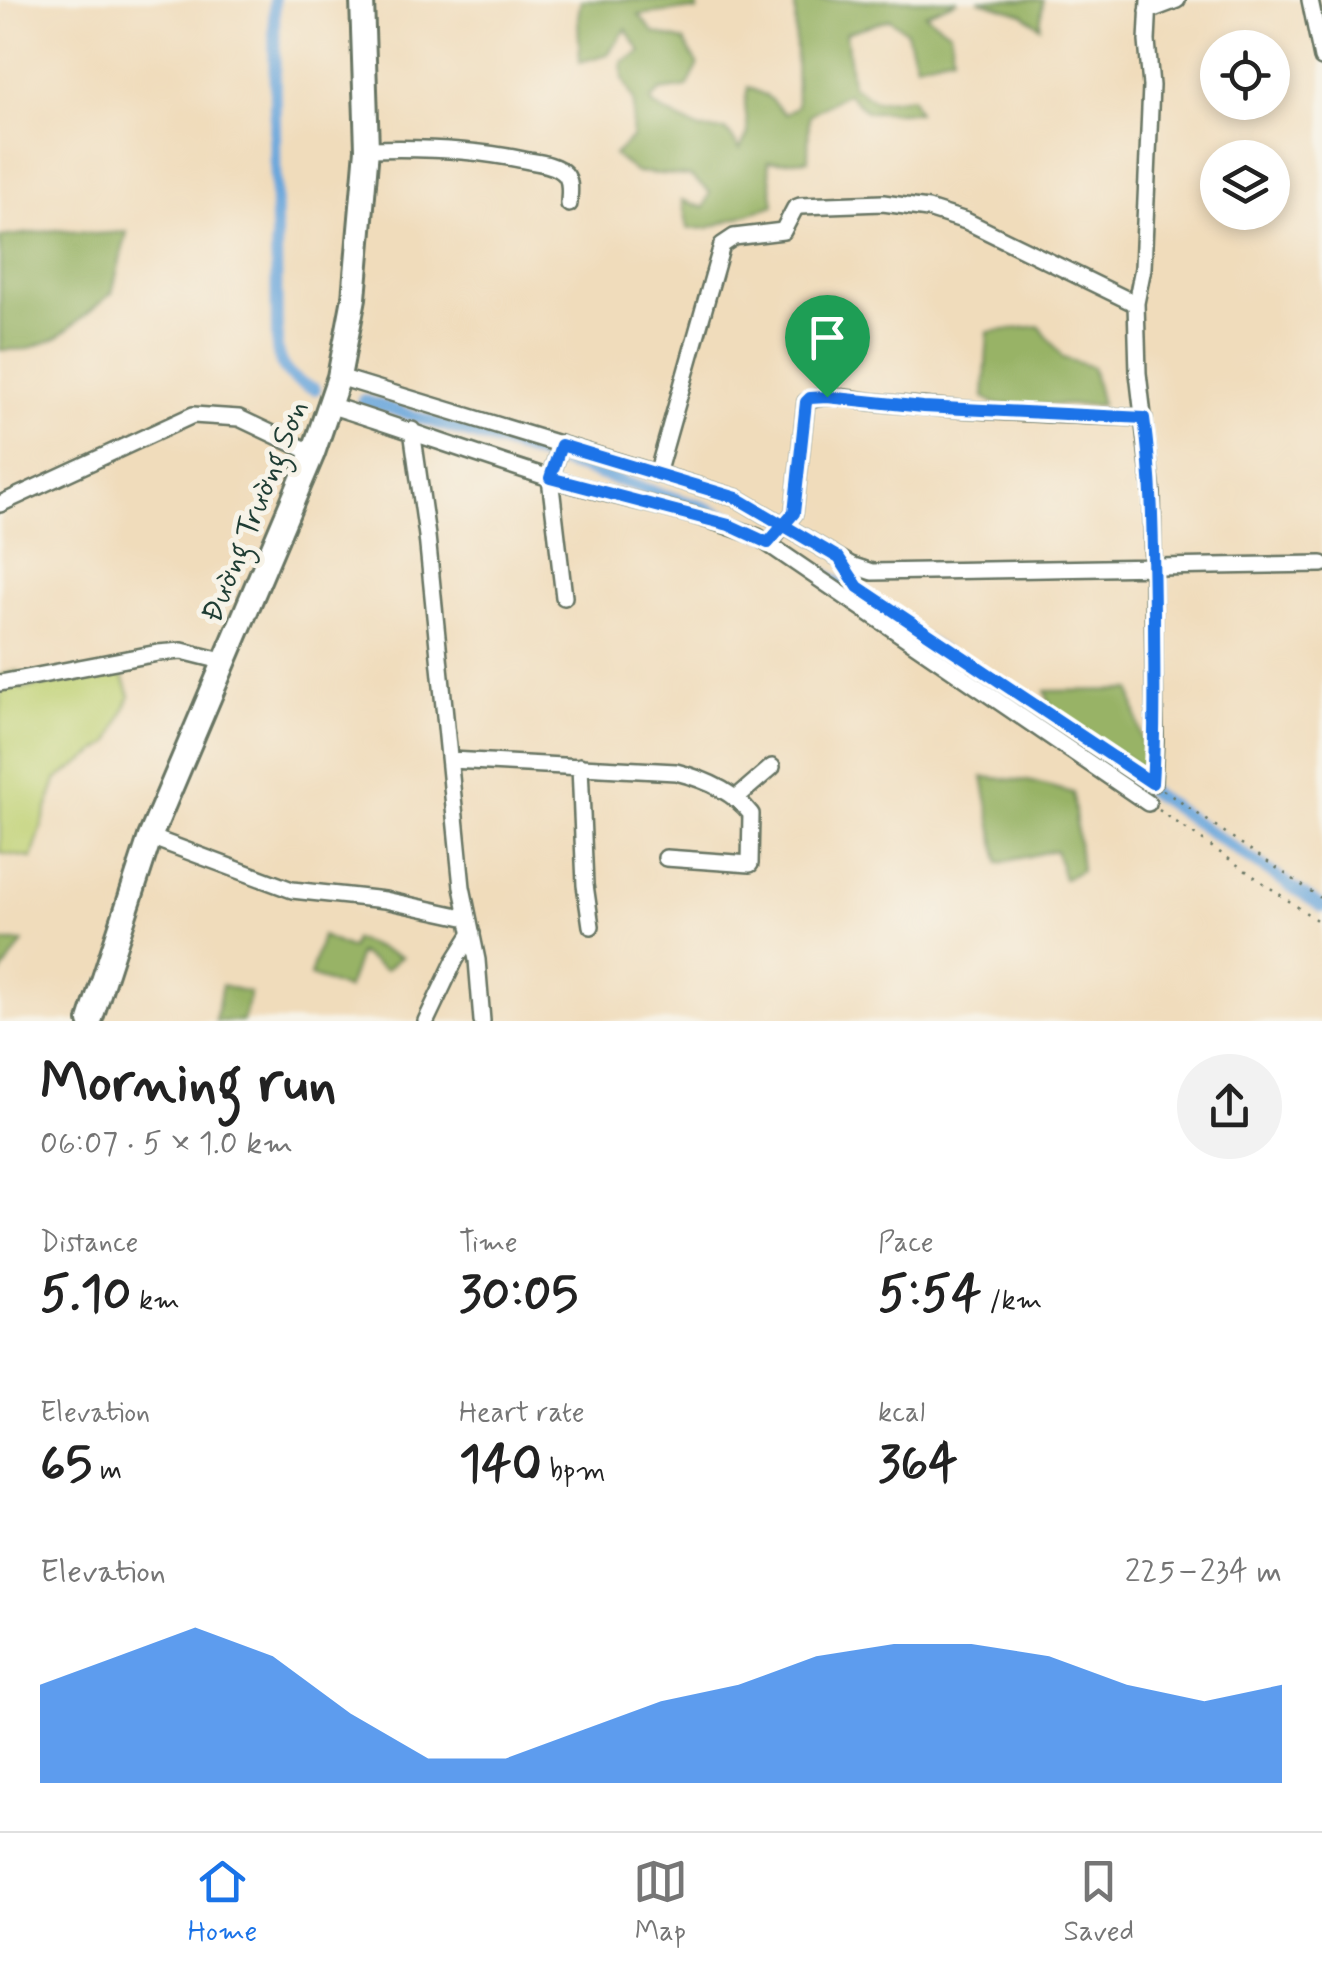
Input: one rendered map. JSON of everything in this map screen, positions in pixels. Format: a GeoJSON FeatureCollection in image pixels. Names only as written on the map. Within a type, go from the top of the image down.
{"type":"FeatureCollection","features":[{"type":"Feature","properties":{"kind":"highway","name":"Đường Trường Sơn"},"geometry":{"type":"LineString","coordinates":[[90,1021],[150,837],[313,453],[340,377],[354,298],[367,149],[362,0]]}},
{"type":"Feature","properties":{"kind":"street"},"geometry":{"type":"LineString","coordinates":[[1152,783],[1152,493],[1138,373],[1136,304],[1143,268],[1151,86],[1149,5],[1177,0]]}},
{"type":"Feature","properties":{"kind":"street"},"geometry":{"type":"LineString","coordinates":[[1314,6],[1322,58]]}},
{"type":"Feature","properties":{"kind":"street"},"geometry":{"type":"LineString","coordinates":[[367,149],[479,152],[543,164],[566,175],[570,204]]}},
{"type":"Feature","properties":{"kind":"street"},"geometry":{"type":"LineString","coordinates":[[657,474],[722,245],[734,237],[783,231],[795,208],[800,206],[883,203],[928,208],[966,221],[1136,304]]}},
{"type":"Feature","properties":{"kind":"street"},"geometry":{"type":"LineString","coordinates":[[340,377],[737,498],[839,558],[872,572],[1322,564]]}},
{"type":"Feature","properties":{"kind":"street"},"geometry":{"type":"LineString","coordinates":[[768,543],[794,513],[806,402],[810,398],[1144,418]]}},
{"type":"Feature","properties":{"kind":"street"},"geometry":{"type":"LineString","coordinates":[[329,405],[550,478],[729,525],[768,543],[1148,803]]}},
{"type":"Feature","properties":{"kind":"street"},"geometry":{"type":"LineString","coordinates":[[0,504],[194,415],[239,418],[313,453]]}},
{"type":"Feature","properties":{"kind":"street"},"geometry":{"type":"LineString","coordinates":[[412,430],[428,536],[462,887],[477,960],[482,1021]]}},
{"type":"Feature","properties":{"kind":"street"},"geometry":{"type":"LineString","coordinates":[[561,445],[550,478],[564,597]]}},
{"type":"Feature","properties":{"kind":"street"},"geometry":{"type":"LineString","coordinates":[[0,683],[158,652],[182,651],[226,662]]}},
{"type":"Feature","properties":{"kind":"street"},"geometry":{"type":"LineString","coordinates":[[451,760],[676,772],[736,798],[750,814],[750,864],[666,858]]}},
{"type":"Feature","properties":{"kind":"street"},"geometry":{"type":"LineString","coordinates":[[580,766],[591,926]]}},
{"type":"Feature","properties":{"kind":"street"},"geometry":{"type":"LineString","coordinates":[[736,798],[772,767]]}},
{"type":"Feature","properties":{"kind":"street"},"geometry":{"type":"LineString","coordinates":[[150,837],[292,890],[386,900],[470,926]]}},
{"type":"Feature","properties":{"kind":"street"},"geometry":{"type":"LineString","coordinates":[[426,1021],[470,926]]}},
{"type":"Feature","properties":{"kind":"path"},"geometry":{"type":"LineString","coordinates":[[839,558],[858,587],[1322,899]]}},
{"type":"Feature","properties":{"kind":"path"},"geometry":{"type":"LineString","coordinates":[[1148,803],[1322,924]]}},
{"type":"Feature","properties":{"kind":"green space"},"geometry":{"type":"Polygon","coordinates":[[[581,0],[697,0],[697,11],[639,15],[654,33],[684,41],[698,66],[687,87],[660,91],[651,100],[654,106],[700,130],[726,130],[740,149],[748,134],[748,87],[767,96],[785,114],[797,106],[795,0],[958,0],[925,14],[950,32],[953,55],[916,64],[906,31],[890,19],[846,33],[852,86],[876,101],[912,97],[918,112],[867,112],[847,93],[809,115],[808,160],[768,162],[774,205],[708,228],[688,229],[682,200],[704,208],[710,192],[690,176],[635,172],[614,155],[632,138],[634,101],[623,79],[622,62],[641,52],[626,29],[608,54],[580,62],[581,0]]]}},
{"type":"Feature","properties":{"kind":"green space"},"geometry":{"type":"Polygon","coordinates":[[[978,0],[1043,0],[1040,27],[1023,14],[978,0]]]}},
{"type":"Feature","properties":{"kind":"green space"},"geometry":{"type":"Polygon","coordinates":[[[56,230],[127,232],[112,293],[57,338],[27,349],[0,350],[0,237],[56,230]]]}},
{"type":"Feature","properties":{"kind":"green space"},"geometry":{"type":"Polygon","coordinates":[[[1039,326],[1063,358],[1092,367],[1101,405],[997,405],[984,397],[988,332],[1039,326]]]}},
{"type":"Feature","properties":{"kind":"green space"},"geometry":{"type":"Polygon","coordinates":[[[121,670],[130,696],[110,743],[56,780],[32,858],[0,853],[0,675],[18,671],[22,689],[121,670]]]}},
{"type":"Feature","properties":{"kind":"green space"},"geometry":{"type":"Polygon","coordinates":[[[1131,690],[1149,773],[1051,709],[1045,691],[1131,690]]]}},
{"type":"Feature","properties":{"kind":"green space"},"geometry":{"type":"Polygon","coordinates":[[[983,777],[1028,781],[1073,793],[1081,870],[1064,879],[1055,850],[999,863],[983,777]]]}},
{"type":"Feature","properties":{"kind":"green space"},"geometry":{"type":"Polygon","coordinates":[[[322,936],[351,949],[354,939],[401,957],[385,970],[359,953],[347,989],[310,976],[322,936]]]}},
{"type":"Feature","properties":{"kind":"green space"},"geometry":{"type":"Polygon","coordinates":[[[0,942],[23,942],[0,976],[0,942]]]}},
{"type":"Feature","properties":{"kind":"green space"},"geometry":{"type":"Polygon","coordinates":[[[222,985],[250,993],[243,1021],[215,1021],[222,985]]]}},
{"type":"Feature","properties":{"kind":"waterway"},"geometry":{"type":"LineString","coordinates":[[274,0],[277,349],[290,375],[315,389]]}},
{"type":"Feature","properties":{"kind":"waterway"},"geometry":{"type":"LineString","coordinates":[[363,400],[703,507],[763,534]]}},
{"type":"Feature","properties":{"kind":"waterway"},"geometry":{"type":"LineString","coordinates":[[822,572],[1322,907]]}},
{"type":"Feature","properties":{"kind":"route"},"geometry":{"type":"LineString","coordinates":[[827,397],[806,402],[794,513],[784,525],[768,543],[729,525],[550,478],[561,445],[737,498],[760,510],[784,525],[809,542],[839,558],[858,587],[1152,783],[1154,566],[1144,418],[923,407],[827,397]]}}]}
